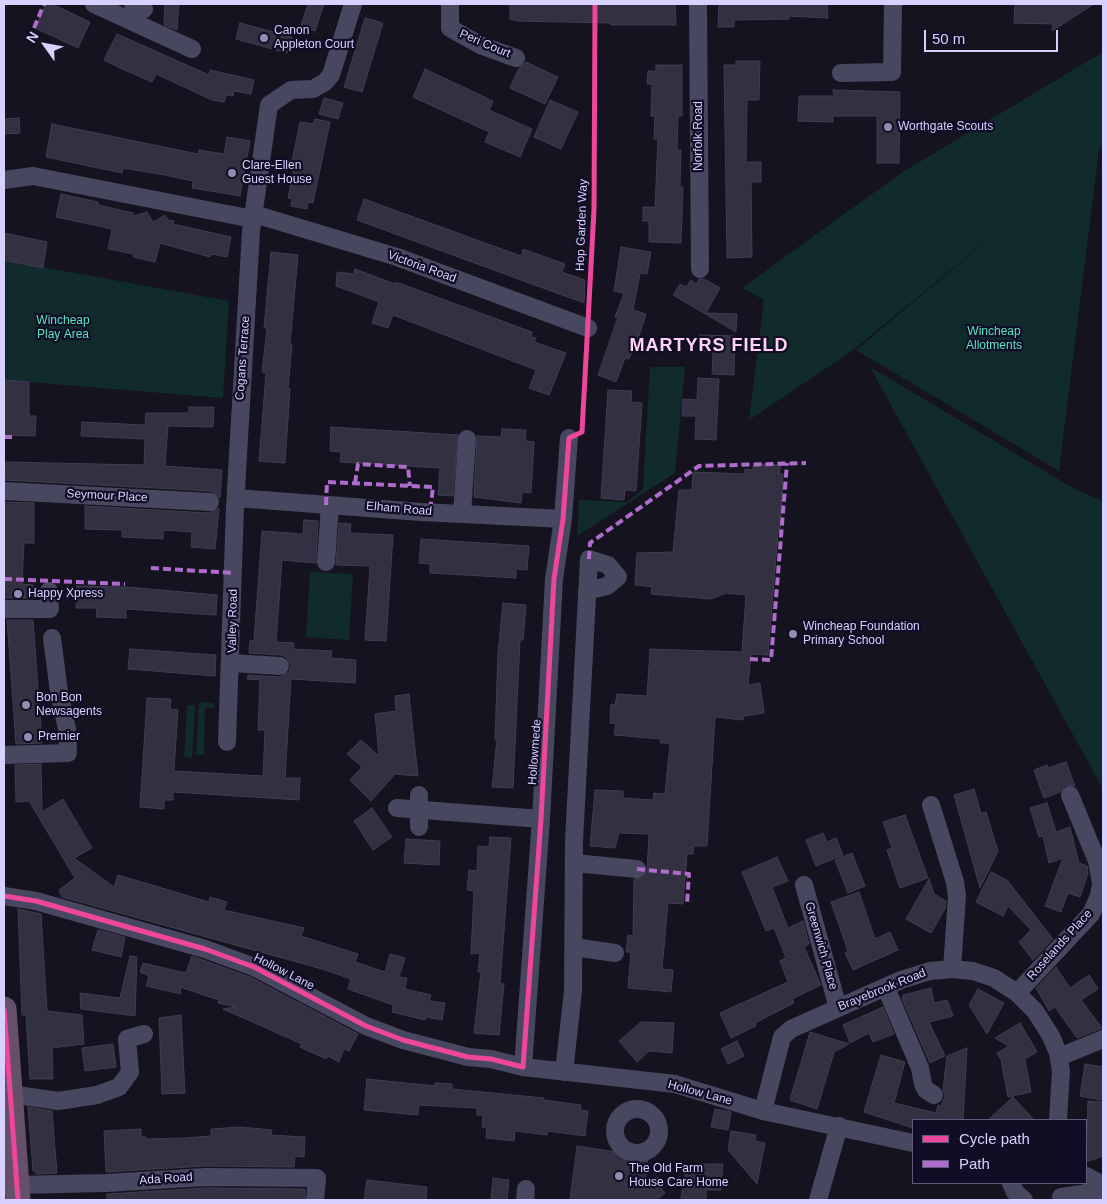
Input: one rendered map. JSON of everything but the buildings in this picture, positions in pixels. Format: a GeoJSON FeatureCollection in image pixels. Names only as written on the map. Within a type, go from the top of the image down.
{"type":"FeatureCollection","features":[{"type":"Feature","properties":{"kind":"highway"},"geometry":{"type":"LineString","coordinates":[[4,1009],[17,1193]]}},
{"type":"Feature","properties":{"kind":"street"},"geometry":{"type":"LineString","coordinates":[[94,4],[115,8],[192,49]]}},
{"type":"Feature","properties":{"kind":"street","name":"Cogans Terrace"},"geometry":{"type":"LineString","coordinates":[[236,498],[253,216],[270,105],[290,90],[313,90],[319,87],[331,75],[353,4]]}},
{"type":"Feature","properties":{"kind":"street","name":"Peri Court"},"geometry":{"type":"LineString","coordinates":[[450,4],[450,28],[480,45],[516,58]]}},
{"type":"Feature","properties":{"kind":"street","name":"Norfolk Road"},"geometry":{"type":"LineString","coordinates":[[698,4],[700,269]]}},
{"type":"Feature","properties":{"kind":"street"},"geometry":{"type":"LineString","coordinates":[[841,73],[892,72],[893,4]]}},
{"type":"Feature","properties":{"kind":"street","name":"Victoria Road"},"geometry":{"type":"LineString","coordinates":[[4,180],[33,176],[253,216],[397,257],[588,328]]}},
{"type":"Feature","properties":{"kind":"street","name":"Hollowmede"},"geometry":{"type":"LineString","coordinates":[[523,1067],[541,819],[554,579],[563,519],[569,438]]}},
{"type":"Feature","properties":{"kind":"street"},"geometry":{"type":"LineString","coordinates":[[462,514],[467,439]]}},
{"type":"Feature","properties":{"kind":"street","name":"Seymour Place"},"geometry":{"type":"LineString","coordinates":[[4,491],[210,502]]}},
{"type":"Feature","properties":{"kind":"street","name":"Elham Road"},"geometry":{"type":"LineString","coordinates":[[236,498],[563,519]]}},
{"type":"Feature","properties":{"kind":"street","name":"Valley Road"},"geometry":{"type":"LineString","coordinates":[[228,742],[236,498]]}},
{"type":"Feature","properties":{"kind":"street"},"geometry":{"type":"LineString","coordinates":[[326,562],[330,505]]}},
{"type":"Feature","properties":{"kind":"street"},"geometry":{"type":"LineString","coordinates":[[4,609],[50,609],[49,591]]}},
{"type":"Feature","properties":{"kind":"street"},"geometry":{"type":"LineString","coordinates":[[564,1072],[573,991],[574,863],[587,591]]}},
{"type":"Feature","properties":{"kind":"street"},"geometry":{"type":"LineString","coordinates":[[4,755],[68,753],[67,729],[52,638]]}},
{"type":"Feature","properties":{"kind":"street"},"geometry":{"type":"LineString","coordinates":[[232,663],[280,666]]}},
{"type":"Feature","properties":{"kind":"street","name":"Roselands Place"},"geometry":{"type":"LineString","coordinates":[[1017,993],[1091,914],[1101,897],[1101,883],[1097,860],[1070,795]]}},
{"type":"Feature","properties":{"kind":"street"},"geometry":{"type":"LineString","coordinates":[[931,806],[955,882],[957,896],[952,969]]}},
{"type":"Feature","properties":{"kind":"street"},"geometry":{"type":"LineString","coordinates":[[397,808],[541,819]]}},
{"type":"Feature","properties":{"kind":"street"},"geometry":{"type":"LineString","coordinates":[[574,863],[637,869]]}},
{"type":"Feature","properties":{"kind":"street","name":"Greenwich Place"},"geometry":{"type":"LineString","coordinates":[[804,885],[838,1008]]}},
{"type":"Feature","properties":{"kind":"street","name":"Hollow Lane"},"geometry":{"type":"LineString","coordinates":[[4,896],[36,901],[205,949],[254,967],[366,1026],[403,1040],[468,1057],[491,1059],[523,1067],[675,1084],[763,1111],[912,1142]]}},
{"type":"Feature","properties":{"kind":"street"},"geometry":{"type":"LineString","coordinates":[[574,947],[615,953]]}},
{"type":"Feature","properties":{"kind":"street","name":"Brayebrook Road"},"geometry":{"type":"LineString","coordinates":[[763,1111],[782,1036],[791,1029],[902,980],[930,971],[952,969],[973,971],[994,978],[1017,993],[1040,1020],[1051,1036],[1059,1057],[1058,1119]]}},
{"type":"Feature","properties":{"kind":"street"},"geometry":{"type":"LineString","coordinates":[[886,988],[920,1068],[922,1084],[926,1090],[934,1095]]}},
{"type":"Feature","properties":{"kind":"street"},"geometry":{"type":"LineString","coordinates":[[10,1094],[58,1101],[97,1096],[119,1087],[130,1072],[127,1039],[144,1034]]}},
{"type":"Feature","properties":{"kind":"street"},"geometry":{"type":"LineString","coordinates":[[1059,1057],[1103,1039]]}},
{"type":"Feature","properties":{"kind":"street"},"geometry":{"type":"LineString","coordinates":[[640,1109],[642,1080]]}},
{"type":"Feature","properties":{"kind":"street","name":"Brayebrook Road"},"geometry":{"type":"LineString","coordinates":[[1048,1119],[1060,1082]]}},
{"type":"Feature","properties":{"kind":"street"},"geometry":{"type":"LineString","coordinates":[[818,1200],[838,1126]]}},
{"type":"Feature","properties":{"kind":"street","name":"Ada Road"},"geometry":{"type":"LineString","coordinates":[[17,1193],[106,1183],[206,1177],[317,1178],[315,1200]]}},
{"type":"Feature","properties":{"kind":"street"},"geometry":{"type":"LineString","coordinates":[[1087,1177],[1103,1185]]}},
{"type":"Feature","properties":{"kind":"street"},"geometry":{"type":"LineString","coordinates":[[1062,1193],[1103,1191]]}},
{"type":"Feature","properties":{"kind":"green space","name":"Wincheap Allotments"},"geometry":{"type":"Polygon","coordinates":[[[1103,52],[1103,145],[1099,149],[1059,471],[856,350],[1007,224],[852,351],[749,420],[764,300],[742,288],[901,173],[1103,52]]]}},
{"type":"Feature","properties":{"kind":"green space","name":"Wincheap Play Area"},"geometry":{"type":"Polygon","coordinates":[[[4,260],[229,301],[223,398],[4,380],[4,260]]]}},
{"type":"Feature","properties":{"kind":"green space"},"geometry":{"type":"Polygon","coordinates":[[[650,367],[685,367],[675,473],[577,536],[579,500],[627,502],[643,489],[650,367]]]}},
{"type":"Feature","properties":{"kind":"green space"},"geometry":{"type":"Polygon","coordinates":[[[870,367],[1073,488],[1103,501],[1103,789],[870,367]]]}},
{"type":"Feature","properties":{"kind":"green space"},"geometry":{"type":"Polygon","coordinates":[[[310,572],[353,574],[349,640],[306,637],[310,572]]]}},
{"type":"Feature","properties":{"kind":"green space"},"geometry":{"type":"Polygon","coordinates":[[[199,703],[214,703],[214,708],[205,708],[204,755],[196,755],[199,703]]]}},
{"type":"Feature","properties":{"kind":"green space"},"geometry":{"type":"Polygon","coordinates":[[[187,705],[195,705],[192,758],[184,757],[187,705]]]}},
{"type":"Feature","properties":{"kind":"marked path"},"geometry":{"type":"LineString","coordinates":[[34,28],[44,4]]}},
{"type":"Feature","properties":{"kind":"marked path"},"geometry":{"type":"LineString","coordinates":[[4,437],[15,437]]}},
{"type":"Feature","properties":{"kind":"marked path"},"geometry":{"type":"LineString","coordinates":[[750,659],[771,660],[787,463]]}},
{"type":"Feature","properties":{"kind":"marked path"},"geometry":{"type":"LineString","coordinates":[[589,559],[590,543],[699,466],[806,463]]}},
{"type":"Feature","properties":{"kind":"marked path"},"geometry":{"type":"LineString","coordinates":[[355,483],[358,464],[408,467],[410,486]]}},
{"type":"Feature","properties":{"kind":"marked path"},"geometry":{"type":"LineString","coordinates":[[326,505],[327,482],[433,487],[430,512]]}},
{"type":"Feature","properties":{"kind":"marked path"},"geometry":{"type":"LineString","coordinates":[[151,568],[234,573]]}},
{"type":"Feature","properties":{"kind":"marked path"},"geometry":{"type":"LineString","coordinates":[[4,579],[125,584]]}},
{"type":"Feature","properties":{"kind":"marked path"},"geometry":{"type":"LineString","coordinates":[[637,869],[689,874],[687,904]]}},
{"type":"Feature","properties":{"kind":"cycle path","name":"Hop Garden Way"},"geometry":{"type":"LineString","coordinates":[[4,896],[36,901],[205,949],[254,967],[366,1026],[403,1040],[468,1057],[491,1059],[523,1067],[541,819],[554,579],[563,519],[569,438],[582,432],[594,210],[595,4]]}},
{"type":"Feature","properties":{"kind":"cycle path"},"geometry":{"type":"LineString","coordinates":[[4,1009],[18,1200]]}},
{"type":"Feature","properties":{"kind":"place","name":"Canon Appleton Court"},"geometry":{"type":"Point","coordinates":[264,38]}},
{"type":"Feature","properties":{"kind":"place","name":"Worthgate Scouts"},"geometry":{"type":"Point","coordinates":[888,127]}},
{"type":"Feature","properties":{"kind":"place","name":"Clare-Ellen Guest House"},"geometry":{"type":"Point","coordinates":[232,173]}},
{"type":"Feature","properties":{"kind":"place","name":"Happy Xpress"},"geometry":{"type":"Point","coordinates":[18,594]}},
{"type":"Feature","properties":{"kind":"place","name":"Wincheap Foundation Primary School"},"geometry":{"type":"Point","coordinates":[793,634]}},
{"type":"Feature","properties":{"kind":"place","name":"Bon Bon Newsagents"},"geometry":{"type":"Point","coordinates":[26,705]}},
{"type":"Feature","properties":{"kind":"place","name":"Premier"},"geometry":{"type":"Point","coordinates":[28,737]}},
{"type":"Feature","properties":{"kind":"place","name":"The Old Farm House Care Home"},"geometry":{"type":"Point","coordinates":[619,1176]}},
{"type":"Feature","properties":{"kind":"district","name":"MARTYRS FIELD"},"geometry":{"type":"Point","coordinates":[709,346]}}]}
